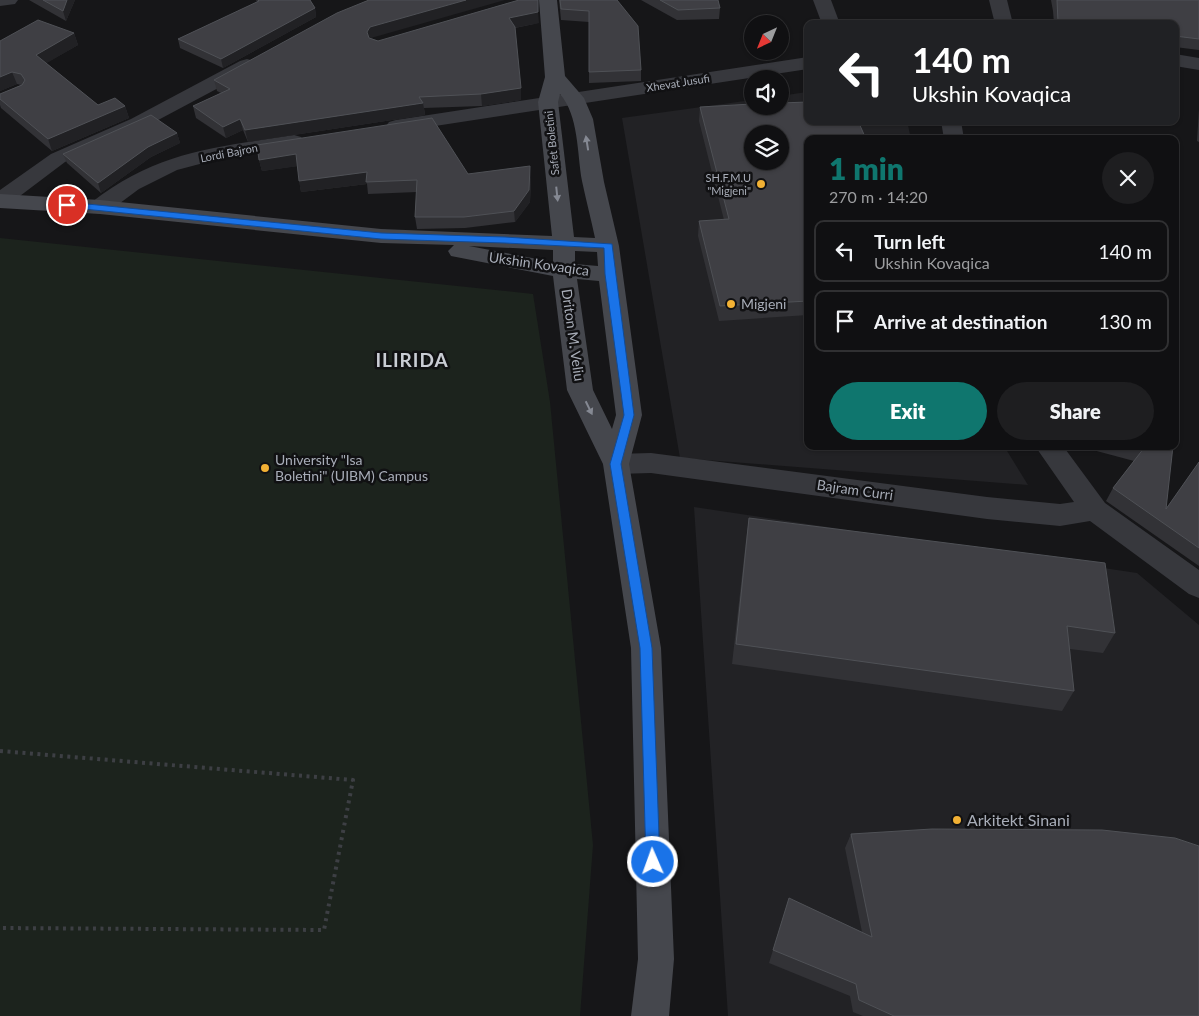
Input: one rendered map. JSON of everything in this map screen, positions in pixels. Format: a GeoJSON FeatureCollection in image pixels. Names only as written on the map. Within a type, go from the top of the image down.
{"type":"FeatureCollection","features":[{"type":"Feature","properties":{"kind":"street"},"geometry":{"type":"LineString","coordinates":[[0,1],[9,0]]}},
{"type":"Feature","properties":{"kind":"street","name":"Safet Boletini"},"geometry":{"type":"LineString","coordinates":[[548,0],[555,77],[548,102],[564,258]]}},
{"type":"Feature","properties":{"kind":"street"},"geometry":{"type":"LineString","coordinates":[[822,0],[830,20]]}},
{"type":"Feature","properties":{"kind":"street"},"geometry":{"type":"LineString","coordinates":[[998,0],[1003,20]]}},
{"type":"Feature","properties":{"kind":"street","name":"Ukshin Kovaqica"},"geometry":{"type":"LineString","coordinates":[[0,200],[58,158],[138,123],[260,58]]}},
{"type":"Feature","properties":{"kind":"street"},"geometry":{"type":"LineString","coordinates":[[1179,61],[1199,64]]}},
{"type":"Feature","properties":{"kind":"street","name":"Xhevat Jusufi"},"geometry":{"type":"LineString","coordinates":[[548,102],[804,64]]}},
{"type":"Feature","properties":{"kind":"street"},"geometry":{"type":"LineString","coordinates":[[555,77],[574,98],[583,119],[593,182],[609,260]]}},
{"type":"Feature","properties":{"kind":"street"},"geometry":{"type":"LineString","coordinates":[[379,129],[548,102]]}},
{"type":"Feature","properties":{"kind":"street","name":"Lordi Bajron"},"geometry":{"type":"LineString","coordinates":[[100,207],[132,184],[165,168],[208,156],[312,138]]}},
{"type":"Feature","properties":{"kind":"street","name":"Ukshin Kovaqica"},"geometry":{"type":"LineString","coordinates":[[0,200],[100,207],[381,236],[564,258],[609,260]]}},
{"type":"Feature","properties":{"kind":"street","name":"Driton M. Veliu"},"geometry":{"type":"LineString","coordinates":[[564,258],[580,390],[616,464],[646,648],[656,959],[650,1016]]}},
{"type":"Feature","properties":{"kind":"street","name":"Driton M. Veliu"},"geometry":{"type":"LineString","coordinates":[[609,260],[629,415],[616,464]]}},
{"type":"Feature","properties":{"kind":"street"},"geometry":{"type":"LineString","coordinates":[[1051,450],[1095,510],[1199,586]]}},
{"type":"Feature","properties":{"kind":"street","name":"Bajram Curri"},"geometry":{"type":"LineString","coordinates":[[616,464],[651,463],[678,466],[987,508],[1060,515],[1095,510]]}},
{"type":"Feature","properties":{"kind":"path"},"geometry":{"type":"LineString","coordinates":[[0,751],[353,780],[324,930],[0,928]]}},
{"type":"Feature","properties":{"kind":"shaded area","name":"Migjeni"},"geometry":{"type":"Polygon","coordinates":[[[804,92],[804,125],[908,125],[910,135],[804,135],[804,450],[1006,450],[1028,485],[680,458],[622,118],[744,101],[744,115],[789,115],[789,95],[804,92]]]}},
{"type":"Feature","properties":{"kind":"shaded area","name":"University \"Isa Boletini\" (UIBM) Campus"},"geometry":{"type":"Polygon","coordinates":[[[0,238],[533,294],[550,402],[593,845],[580,1016],[0,1016],[0,238]]]}},
{"type":"Feature","properties":{"kind":"shaded area","name":"Arkitekt Sinani"},"geometry":{"type":"Polygon","coordinates":[[[694,507],[1137,573],[1199,625],[1199,1016],[728,1016],[694,507]]]}},
{"type":"Feature","properties":{"kind":"building"},"geometry":{"type":"Polygon","coordinates":[[[43,0],[67,0],[63,11],[43,0]]]}},
{"type":"Feature","properties":{"kind":"building"},"geometry":{"type":"Polygon","coordinates":[[[310,0],[315,8],[221,59],[178,39],[259,1],[310,0]]]}},
{"type":"Feature","properties":{"kind":"building"},"geometry":{"type":"Polygon","coordinates":[[[369,0],[466,0],[370,27],[367,32],[369,38],[378,41],[519,0],[538,0],[538,12],[509,18],[515,27],[521,88],[481,94],[419,97],[423,103],[245,130],[240,119],[223,127],[193,106],[230,89],[214,80],[337,13],[369,0]]]}},
{"type":"Feature","properties":{"kind":"building"},"geometry":{"type":"Polygon","coordinates":[[[560,0],[617,0],[638,26],[641,70],[589,72],[589,11],[561,9],[560,0]]]}},
{"type":"Feature","properties":{"kind":"building"},"geometry":{"type":"Polygon","coordinates":[[[660,0],[718,0],[720,8],[678,10],[660,0]]]}},
{"type":"Feature","properties":{"kind":"building"},"geometry":{"type":"Polygon","coordinates":[[[1057,0],[1199,0],[1199,39],[1179,36],[1179,20],[1058,20],[1057,0]]]}},
{"type":"Feature","properties":{"kind":"building"},"geometry":{"type":"Polygon","coordinates":[[[38,20],[74,33],[36,55],[98,105],[115,98],[125,106],[48,139],[0,99],[0,94],[22,85],[25,80],[21,74],[12,72],[0,77],[0,41],[38,20]]]}},
{"type":"Feature","properties":{"kind":"building"},"geometry":{"type":"Polygon","coordinates":[[[804,102],[804,125],[860,125],[864,135],[804,135],[804,301],[720,306],[699,221],[729,219],[700,107],[744,104],[744,115],[789,115],[789,103],[804,102]]]}},
{"type":"Feature","properties":{"kind":"building"},"geometry":{"type":"Polygon","coordinates":[[[151,115],[177,133],[148,147],[98,183],[63,154],[151,115]]]}},
{"type":"Feature","properties":{"kind":"building"},"geometry":{"type":"Polygon","coordinates":[[[432,118],[468,174],[530,166],[529,190],[514,211],[464,217],[415,217],[417,180],[366,182],[367,172],[299,181],[296,154],[259,160],[257,145],[432,118]]]}},
{"type":"Feature","properties":{"kind":"building"},"geometry":{"type":"Polygon","coordinates":[[[1142,450],[1173,450],[1166,509],[1199,462],[1199,548],[1113,488],[1142,450]]]}},
{"type":"Feature","properties":{"kind":"building"},"geometry":{"type":"Polygon","coordinates":[[[749,518],[1105,563],[1115,633],[1067,626],[1074,691],[736,644],[749,518]]]}},
{"type":"Feature","properties":{"kind":"building"},"geometry":{"type":"Polygon","coordinates":[[[932,829],[1102,830],[1175,838],[1199,846],[1199,1016],[894,1016],[859,1000],[856,984],[773,950],[789,898],[872,937],[851,834],[932,829]]]}},
{"type":"Feature","properties":{"kind":"place","name":"SH.F.M.U \"Migjeni\""},"geometry":{"type":"Point","coordinates":[761,184]}},
{"type":"Feature","properties":{"kind":"place","name":"Migjeni"},"geometry":{"type":"Point","coordinates":[731,304]}},
{"type":"Feature","properties":{"kind":"place","name":"University \"Isa Boletini\" (UIBM) Campus"},"geometry":{"type":"Point","coordinates":[265,468]}},
{"type":"Feature","properties":{"kind":"place","name":"Arkitekt Sinani"},"geometry":{"type":"Point","coordinates":[957,820]}},
{"type":"Feature","properties":{"kind":"district","name":"ILIRIDA"},"geometry":{"type":"Point","coordinates":[412,360]}},
{"type":"Feature","properties":{"kind":"route"},"geometry":{"type":"LineString","coordinates":[[67,205],[381,236],[608,246],[629,415],[616,464],[646,648],[653,862]]}}]}
